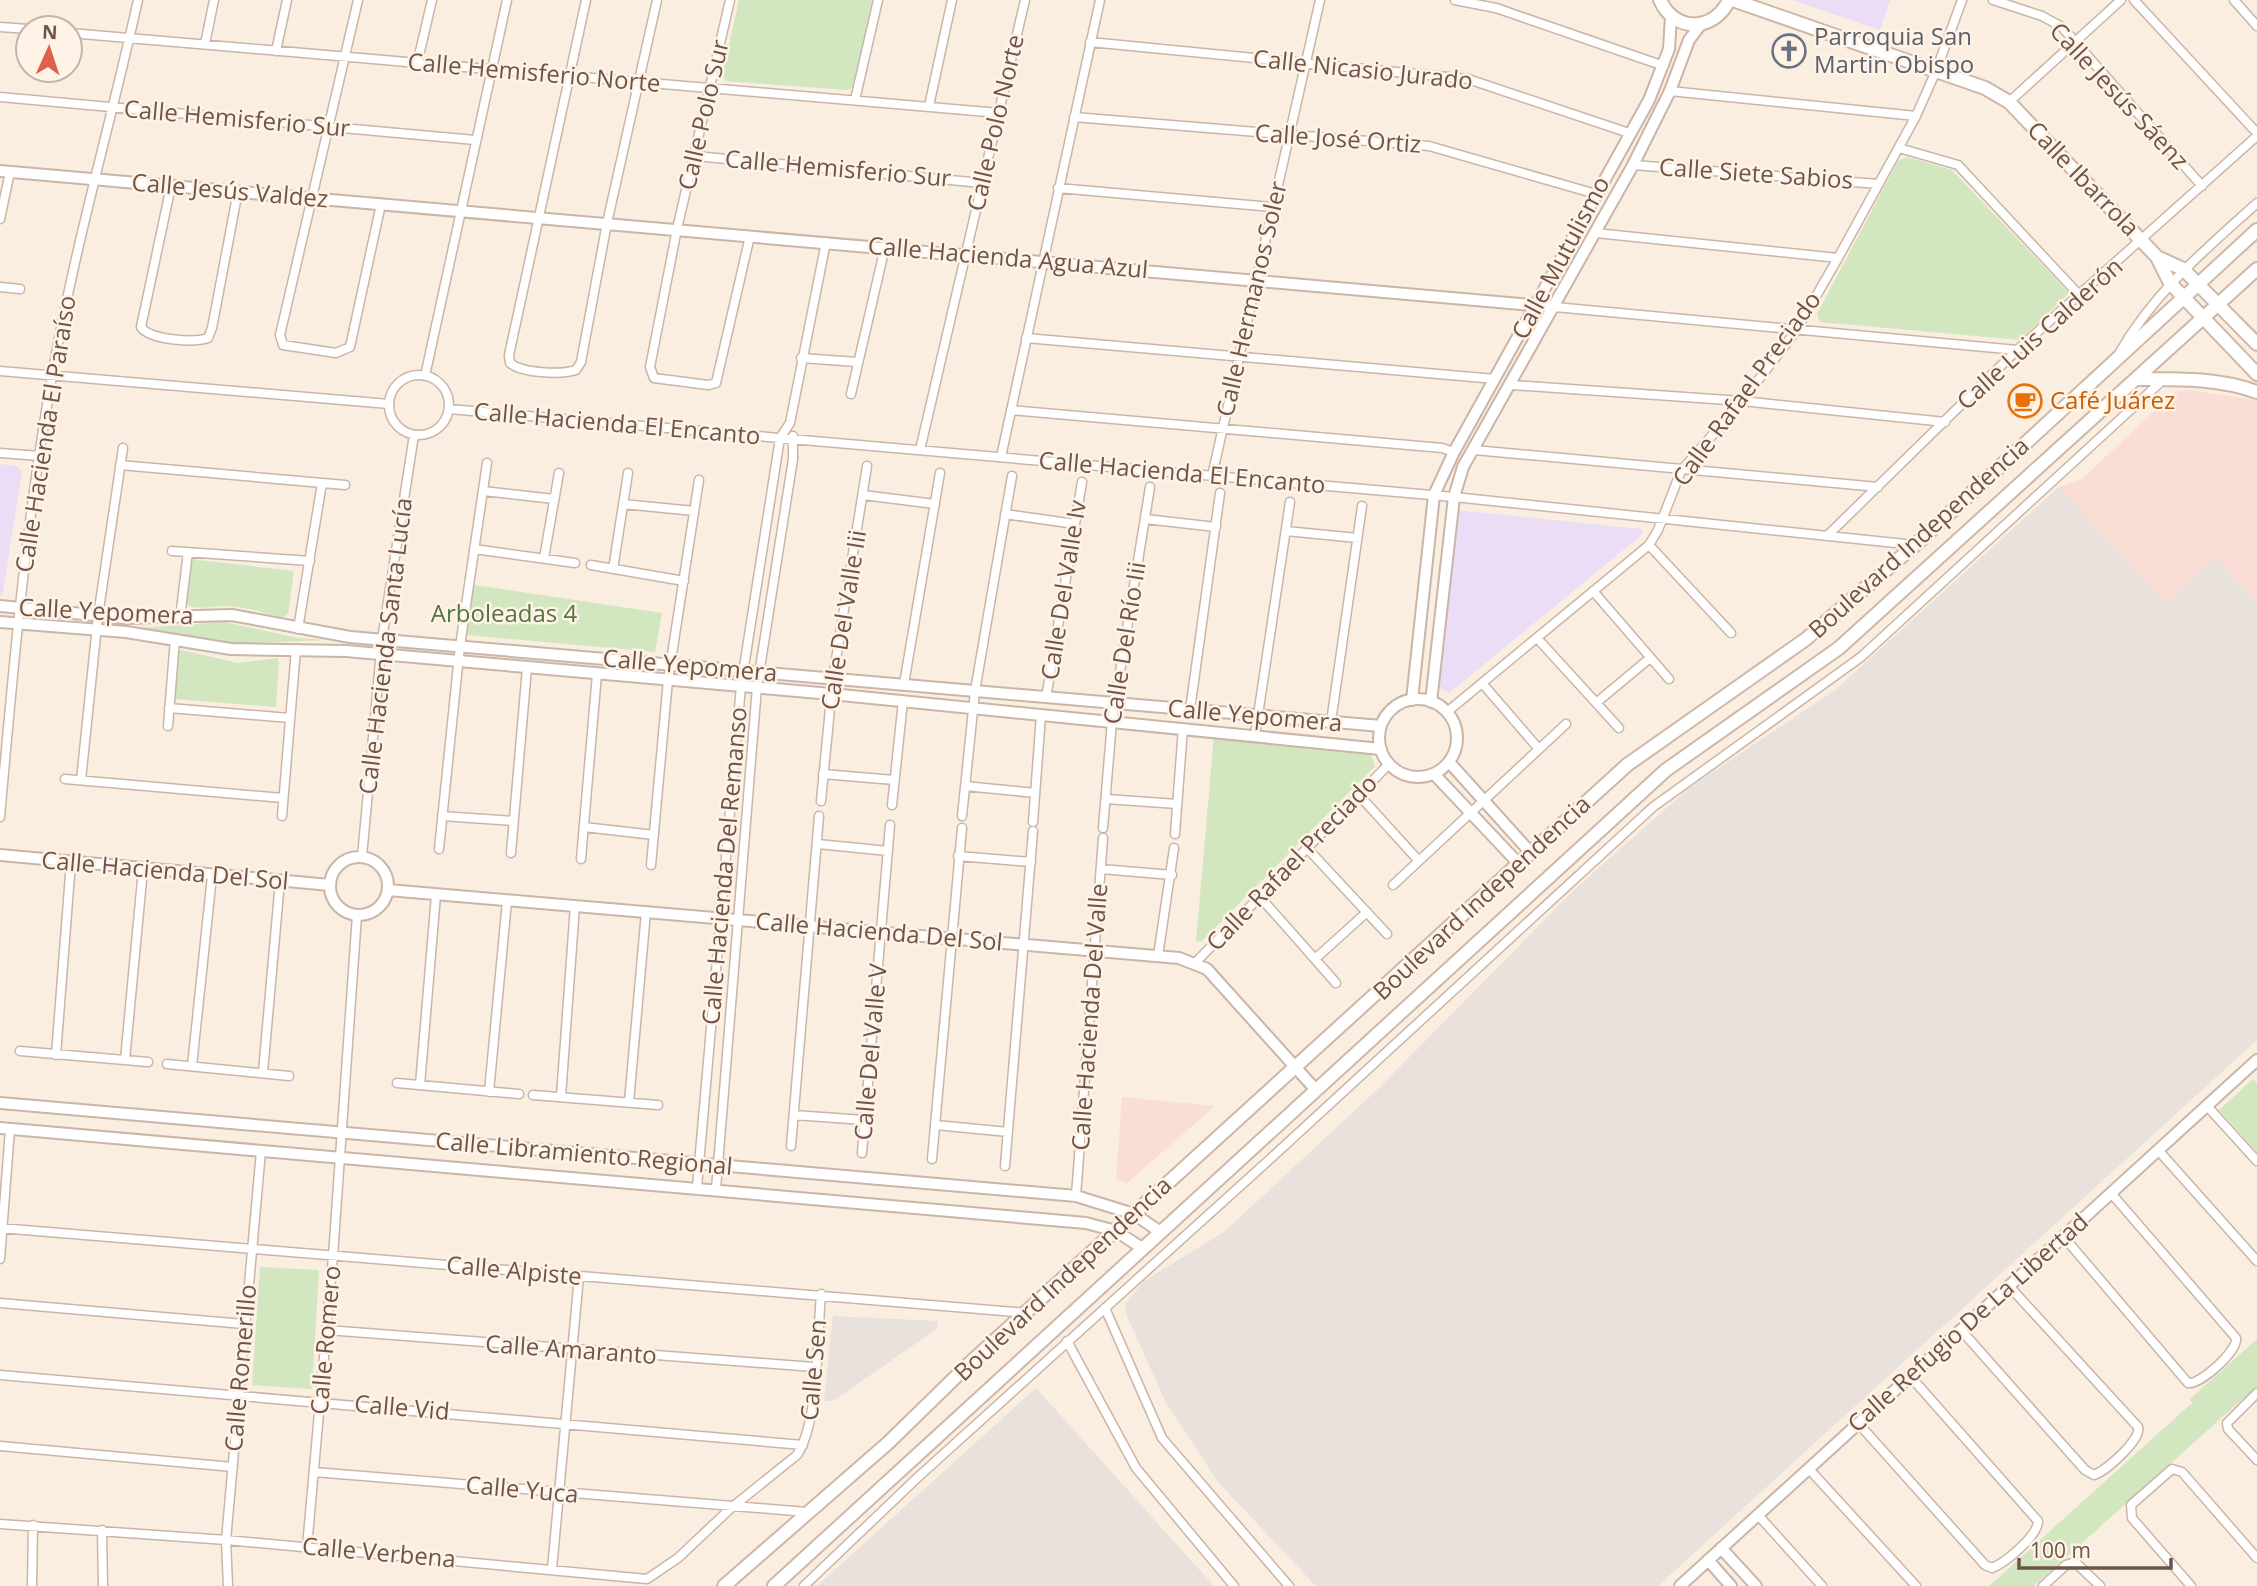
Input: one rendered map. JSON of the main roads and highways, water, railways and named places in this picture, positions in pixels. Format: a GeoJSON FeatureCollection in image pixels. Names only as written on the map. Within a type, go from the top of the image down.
{"type":"FeatureCollection","features":[{"type":"Feature","properties":{"kind":"main road"},"geometry":{"type":"LineString","coordinates":[[1660,0],[1671,16],[1687,24],[1701,24],[1717,18],[1731,0]]}},
{"type":"Feature","properties":{"kind":"main road","name":"Calle Ibarrola"},"geometry":{"type":"LineString","coordinates":[[1731,0],[1985,88],[2009,102],[2157,257],[2170,282],[2257,374]]}},
{"type":"Feature","properties":{"kind":"main road","name":"Boulevard Independencia"},"geometry":{"type":"LineString","coordinates":[[724,1586],[888,1443],[1134,1214],[1627,765],[1806,639],[1915,545],[2257,230]]}},
{"type":"Feature","properties":{"kind":"main road","name":"Calle Ibarrola"},"geometry":{"type":"LineString","coordinates":[[2157,257],[2183,269],[2257,344]]}},
{"type":"Feature","properties":{"kind":"main road","name":"Boulevard Independencia"},"geometry":{"type":"LineString","coordinates":[[774,1586],[1666,770],[1839,648],[2257,269]]}},
{"type":"Feature","properties":{"kind":"main road"},"geometry":{"type":"LineString","coordinates":[[2137,379],[2235,384],[2257,392]]}},
{"type":"Feature","properties":{"kind":"place","name":"Parroquia San Martin Obispo"},"geometry":{"type":"Point","coordinates":[1789,51]}},
{"type":"Feature","properties":{"kind":"place","name":"Café Juárez"},"geometry":{"type":"Point","coordinates":[2025,401]}},
{"type":"Feature","properties":{"kind":"park label","name":"Arboleadas 4"},"geometry":{"type":"Point","coordinates":[504,614]}}]}
